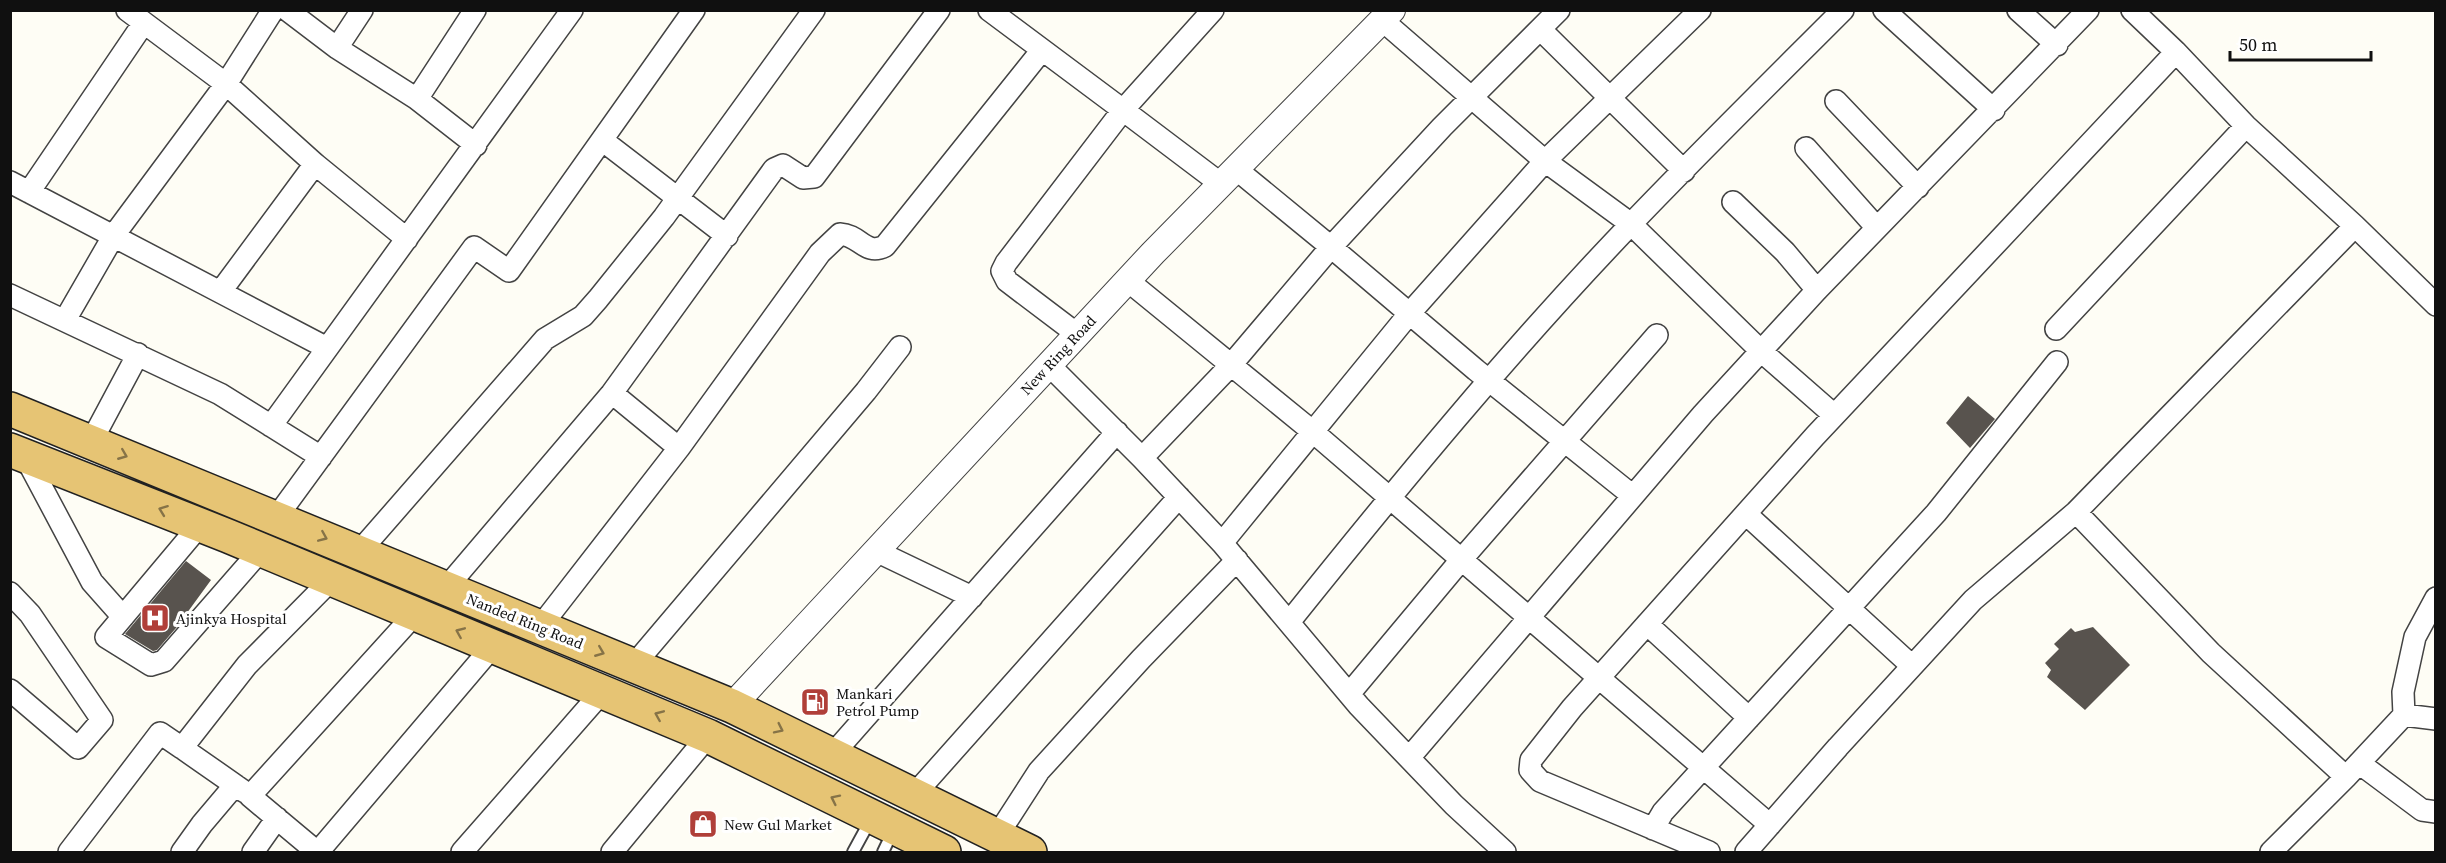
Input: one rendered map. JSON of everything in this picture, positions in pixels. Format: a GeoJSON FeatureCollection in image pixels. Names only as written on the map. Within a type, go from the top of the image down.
{"type":"FeatureCollection","features":[{"type":"Feature","properties":{"kind":"highway","name":"Nanded Ring Road"},"geometry":{"type":"LineString","coordinates":[[10,409],[732,706],[1030,852]]}},
{"type":"Feature","properties":{"kind":"highway"},"geometry":{"type":"LineString","coordinates":[[18,453],[332,579],[708,736],[883,832],[944,852]]}},
{"type":"Feature","properties":{"kind":"street"},"geometry":{"type":"LineString","coordinates":[[65,320],[114,235],[226,84],[273,10]]}},
{"type":"Feature","properties":{"kind":"street"},"geometry":{"type":"LineString","coordinates":[[287,10],[336,48],[417,99],[476,145]]}},
{"type":"Feature","properties":{"kind":"street"},"geometry":{"type":"LineString","coordinates":[[336,48],[362,10]]}},
{"type":"Feature","properties":{"kind":"street"},"geometry":{"type":"LineString","coordinates":[[417,99],[476,10]]}},
{"type":"Feature","properties":{"kind":"street"},"geometry":{"type":"LineString","coordinates":[[271,426],[572,10]]}},
{"type":"Feature","properties":{"kind":"street"},"geometry":{"type":"LineString","coordinates":[[276,518],[474,247],[509,271],[694,10]]}},
{"type":"Feature","properties":{"kind":"street"},"geometry":{"type":"LineString","coordinates":[[359,552],[545,339],[583,316],[677,199],[814,10]]}},
{"type":"Feature","properties":{"kind":"street"},"geometry":{"type":"LineString","coordinates":[[446,588],[612,393],[779,165],[786,166],[803,178],[814,177],[939,10]]}},
{"type":"Feature","properties":{"kind":"street"},"geometry":{"type":"LineString","coordinates":[[989,10],[1123,110],[1228,176],[1331,247],[1489,381],[1633,496]]}},
{"type":"Feature","properties":{"kind":"street"},"geometry":{"type":"LineString","coordinates":[[1142,458],[1231,365],[1331,247],[1471,98],[1559,10]]}},
{"type":"Feature","properties":{"kind":"street"},"geometry":{"type":"LineString","coordinates":[[1222,543],[1409,314],[1545,161],[1700,10]]}},
{"type":"Feature","properties":{"kind":"street"},"geometry":{"type":"LineString","coordinates":[[1290,621],[1389,498],[1489,381],[1631,224],[1843,10]]}},
{"type":"Feature","properties":{"kind":"street"},"geometry":{"type":"LineString","coordinates":[[1884,10],[1994,110]]}},
{"type":"Feature","properties":{"kind":"street"},"geometry":{"type":"LineString","coordinates":[[2018,10],[2057,45]]}},
{"type":"Feature","properties":{"kind":"street"},"geometry":{"type":"LineString","coordinates":[[1409,758],[1702,414],[1817,290],[2057,45],[2088,10]]}},
{"type":"Feature","properties":{"kind":"street"},"geometry":{"type":"LineString","coordinates":[[2132,10],[2246,126],[2355,226],[2436,305]]}},
{"type":"Feature","properties":{"kind":"street"},"geometry":{"type":"LineString","coordinates":[[1077,334],[1007,281],[1002,271],[1123,110],[1211,11]]}},
{"type":"Feature","properties":{"kind":"street"},"geometry":{"type":"LineString","coordinates":[[1387,15],[1471,98],[1545,161],[1631,224],[1761,351],[1834,415]]}},
{"type":"Feature","properties":{"kind":"street","name":"New Ring Road"},"geometry":{"type":"LineString","coordinates":[[732,706],[1127,280],[1387,15]]}},
{"type":"Feature","properties":{"kind":"street"},"geometry":{"type":"LineString","coordinates":[[327,348],[20,187],[135,17],[226,84],[315,164],[407,239]]}},
{"type":"Feature","properties":{"kind":"street"},"geometry":{"type":"LineString","coordinates":[[1540,29],[1684,171]]}},
{"type":"Feature","properties":{"kind":"street"},"geometry":{"type":"LineString","coordinates":[[540,627],[679,448],[820,253],[840,234],[871,249],[877,250],[885,246],[1042,50]]}},
{"type":"Feature","properties":{"kind":"street"},"geometry":{"type":"LineString","coordinates":[[1709,852],[1540,781],[1530,770],[1531,760],[1598,679],[1834,415],[2175,52]]}},
{"type":"Feature","properties":{"kind":"street"},"geometry":{"type":"LineString","coordinates":[[1836,101],[1917,187]]}},
{"type":"Feature","properties":{"kind":"street"},"geometry":{"type":"LineString","coordinates":[[2056,329],[2246,126]]}},
{"type":"Feature","properties":{"kind":"street"},"geometry":{"type":"LineString","coordinates":[[602,140],[727,236]]}},
{"type":"Feature","properties":{"kind":"street"},"geometry":{"type":"LineString","coordinates":[[1806,148],[1877,228]]}},
{"type":"Feature","properties":{"kind":"street"},"geometry":{"type":"LineString","coordinates":[[221,291],[315,164]]}},
{"type":"Feature","properties":{"kind":"street"},"geometry":{"type":"LineString","coordinates":[[1733,202],[1785,252],[1817,290]]}},
{"type":"Feature","properties":{"kind":"street"},"geometry":{"type":"LineString","coordinates":[[1746,852],[1973,600],[2076,512],[2355,226]]}},
{"type":"Feature","properties":{"kind":"street"},"geometry":{"type":"LineString","coordinates":[[1127,280],[1312,431],[1770,825]]}},
{"type":"Feature","properties":{"kind":"street"},"geometry":{"type":"LineString","coordinates":[[10,295],[220,394],[321,457]]}},
{"type":"Feature","properties":{"kind":"street"},"geometry":{"type":"LineString","coordinates":[[1349,694],[1461,560],[1657,335]]}},
{"type":"Feature","properties":{"kind":"street"},"geometry":{"type":"LineString","coordinates":[[633,666],[866,391],[900,347]]}},
{"type":"Feature","properties":{"kind":"street"},"geometry":{"type":"LineString","coordinates":[[91,442],[138,354]]}},
{"type":"Feature","properties":{"kind":"street"},"geometry":{"type":"LineString","coordinates":[[1653,829],[1664,812],[1703,768],[1936,513],[2057,362]]}},
{"type":"Feature","properties":{"kind":"street"},"geometry":{"type":"LineString","coordinates":[[1049,365],[1117,432],[1238,560],[1349,694],[1454,805],[1505,852]]}},
{"type":"Feature","properties":{"kind":"street"},"geometry":{"type":"LineString","coordinates":[[612,393],[679,448]]}},
{"type":"Feature","properties":{"kind":"street"},"geometry":{"type":"LineString","coordinates":[[832,755],[1117,432]]}},
{"type":"Feature","properties":{"kind":"street"},"geometry":{"type":"LineString","coordinates":[[18,453],[92,582],[123,617]]}},
{"type":"Feature","properties":{"kind":"street"},"geometry":{"type":"LineString","coordinates":[[913,796],[1179,497]]}},
{"type":"Feature","properties":{"kind":"street"},"geometry":{"type":"LineString","coordinates":[[2076,512],[2211,653],[2353,770],[2422,810],[2436,813]]}},
{"type":"Feature","properties":{"kind":"street"},"geometry":{"type":"LineString","coordinates":[[1746,514],[1912,666]]}},
{"type":"Feature","properties":{"kind":"street"},"geometry":{"type":"LineString","coordinates":[[200,525],[106,637],[151,665],[165,661],[261,550]]}},
{"type":"Feature","properties":{"kind":"street"},"geometry":{"type":"LineString","coordinates":[[876,551],[972,597]]}},
{"type":"Feature","properties":{"kind":"street"},"geometry":{"type":"LineString","coordinates":[[997,836],[1039,771],[1141,659],[1238,560]]}},
{"type":"Feature","properties":{"kind":"street"},"geometry":{"type":"LineString","coordinates":[[182,748],[247,665],[332,579]]}},
{"type":"Feature","properties":{"kind":"street"},"geometry":{"type":"LineString","coordinates":[[10,593],[30,614],[102,720],[78,748],[10,690]]}},
{"type":"Feature","properties":{"kind":"street"},"geometry":{"type":"LineString","coordinates":[[2271,852],[2404,715],[2403,692],[2415,637],[2436,598]]}},
{"type":"Feature","properties":{"kind":"street"},"geometry":{"type":"LineString","coordinates":[[182,852],[202,824],[243,790],[415,614]]}},
{"type":"Feature","properties":{"kind":"street"},"geometry":{"type":"LineString","coordinates":[[1647,624],[1749,718]]}},
{"type":"Feature","properties":{"kind":"street"},"geometry":{"type":"LineString","coordinates":[[69,852],[160,733],[243,790],[318,852],[493,646]]}},
{"type":"Feature","properties":{"kind":"street"},"geometry":{"type":"LineString","coordinates":[[462,852],[603,692]]}},
{"type":"Feature","properties":{"kind":"street"},"geometry":{"type":"LineString","coordinates":[[2404,715],[2436,719]]}},
{"type":"Feature","properties":{"kind":"street"},"geometry":{"type":"LineString","coordinates":[[612,852],[708,736]]}},
{"type":"Feature","properties":{"kind":"street"},"geometry":{"type":"LineString","coordinates":[[253,852],[277,818]]}},
{"type":"Feature","properties":{"kind":"lane"},"geometry":{"type":"LineString","coordinates":[[853,852],[883,832]]}},
{"type":"Feature","properties":{"kind":"building"},"geometry":{"type":"Polygon","coordinates":[[[1968,396],[1995,419],[1970,448],[1946,423],[1968,396]]]}},
{"type":"Feature","properties":{"kind":"building"},"geometry":{"type":"Polygon","coordinates":[[[186,561],[211,580],[176,628],[157,650],[153,651],[125,634],[186,561]]]}},
{"type":"Feature","properties":{"kind":"building"},"geometry":{"type":"Polygon","coordinates":[[[2093,627],[2130,665],[2085,710],[2047,677],[2051,670],[2045,663],[2059,649],[2054,644],[2071,628],[2075,632],[2093,627]]]}},
{"type":"Feature","properties":{"kind":"place","name":"Ajinkya Hospital"},"geometry":{"type":"Point","coordinates":[155,618]}},
{"type":"Feature","properties":{"kind":"place","name":"Mankari Petrol Pump"},"geometry":{"type":"Point","coordinates":[815,702]}},
{"type":"Feature","properties":{"kind":"place","name":"New Gul Market"},"geometry":{"type":"Point","coordinates":[703,824]}}]}
